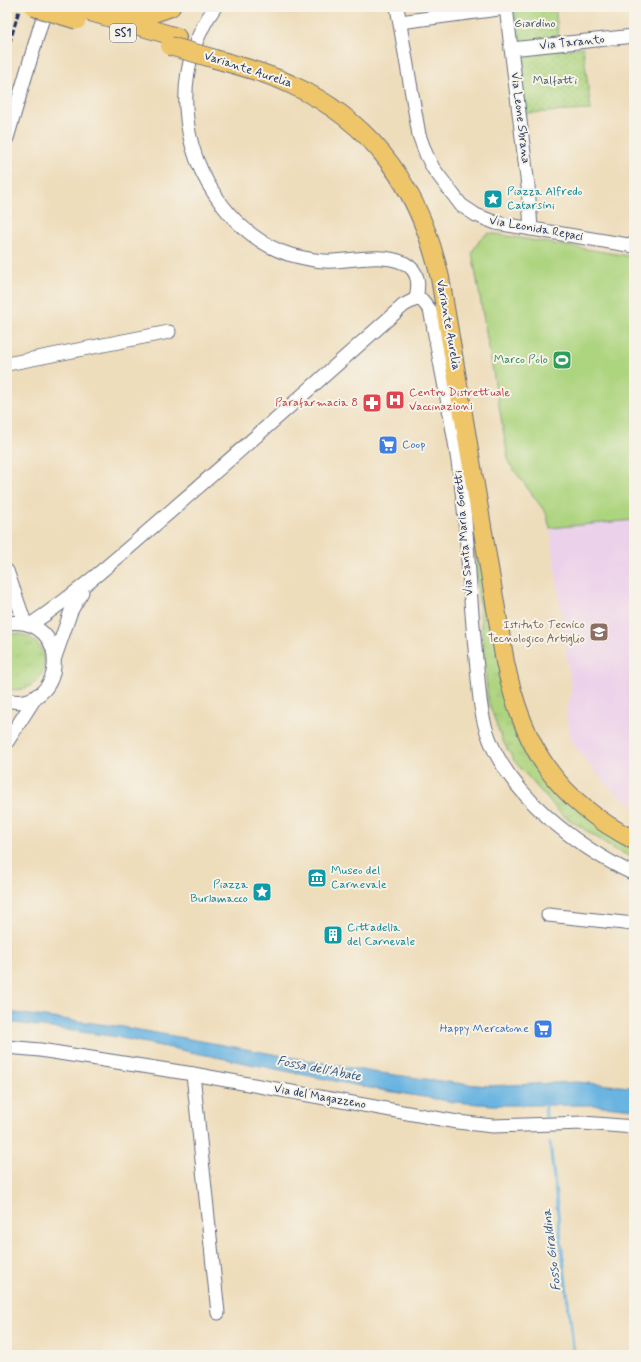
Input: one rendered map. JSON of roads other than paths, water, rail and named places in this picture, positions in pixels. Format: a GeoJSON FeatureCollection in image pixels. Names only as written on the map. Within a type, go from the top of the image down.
{"type":"FeatureCollection","features":[{"type":"Feature","properties":{"kind":"highway","name":"Variante Aurelia"},"geometry":{"type":"LineString","coordinates":[[34,7],[111,18],[173,41]]}},
{"type":"Feature","properties":{"kind":"highway"},"geometry":{"type":"LineString","coordinates":[[111,18],[151,14],[171,7]]}},
{"type":"Feature","properties":{"kind":"highway","name":"Variante Aurelia"},"geometry":{"type":"LineString","coordinates":[[77,12],[213,53],[289,83],[328,105],[351,122],[396,169],[407,187],[429,237],[440,278],[505,662],[515,705],[532,745],[557,781],[588,812],[602,822],[634,840]]}},
{"type":"Feature","properties":{"kind":"highway","name":"Variante Aurelia"},"geometry":{"type":"LineString","coordinates":[[213,53],[276,66],[307,80],[336,97],[360,116],[390,145],[422,192],[439,232],[447,264],[514,652],[529,714],[544,744],[571,781],[595,804],[634,828]]}},
{"type":"Feature","properties":{"kind":"street"},"geometry":{"type":"LineString","coordinates":[[7,138],[46,7]]}},
{"type":"Feature","properties":{"kind":"street"},"geometry":{"type":"LineString","coordinates":[[28,624],[62,604],[92,580],[404,305],[416,299],[417,277],[414,270],[406,264],[385,258],[329,261],[306,259],[286,253],[246,230],[230,215],[216,197],[206,182],[194,156],[187,126],[185,97],[188,69],[197,37],[215,7]]}},
{"type":"Feature","properties":{"kind":"street","name":"Via Leonida Repaci"},"geometry":{"type":"LineString","coordinates":[[397,7],[418,136],[433,168],[454,196],[468,210],[490,222],[634,246]]}},
{"type":"Feature","properties":{"kind":"street"},"geometry":{"type":"LineString","coordinates":[[400,22],[506,8]]}},
{"type":"Feature","properties":{"kind":"street","name":"Via Leone Sbrana"},"geometry":{"type":"LineString","coordinates":[[506,8],[528,186],[531,229]]}},
{"type":"Feature","properties":{"kind":"street","name":"Via Taranto"},"geometry":{"type":"LineString","coordinates":[[511,49],[634,36]]}},
{"type":"Feature","properties":{"kind":"street","name":"Via Santa Maria Goretti"},"geometry":{"type":"LineString","coordinates":[[416,299],[424,302],[430,310],[457,459],[464,508],[475,652],[481,706],[487,733],[505,767],[522,790],[542,810],[581,844],[634,874]]}},
{"type":"Feature","properties":{"kind":"street"},"geometry":{"type":"LineString","coordinates":[[7,364],[169,332]]}},
{"type":"Feature","properties":{"kind":"street"},"geometry":{"type":"LineString","coordinates":[[7,571],[28,624]]}},
{"type":"Feature","properties":{"kind":"street"},"geometry":{"type":"LineString","coordinates":[[7,700],[25,701],[37,695],[47,686],[52,677],[55,657],[71,611],[77,598],[92,580]]}},
{"type":"Feature","properties":{"kind":"street"},"geometry":{"type":"LineString","coordinates":[[7,623],[28,624],[44,635],[49,641],[55,657]]}},
{"type":"Feature","properties":{"kind":"street"},"geometry":{"type":"LineString","coordinates":[[7,742],[37,695]]}},
{"type":"Feature","properties":{"kind":"street"},"geometry":{"type":"LineString","coordinates":[[548,915],[634,924]]}},
{"type":"Feature","properties":{"kind":"street","name":"Via del Magazzeno"},"geometry":{"type":"LineString","coordinates":[[7,1047],[40,1050],[193,1074],[457,1122],[493,1126],[583,1123],[634,1127]]}},
{"type":"Feature","properties":{"kind":"street"},"geometry":{"type":"LineString","coordinates":[[193,1074],[218,1313]]}},
{"type":"Feature","properties":{"kind":"water","name":"Fossa dell'Abate"},"geometry":{"type":"Polygon","coordinates":[[[7,1012],[123,1027],[373,1072],[455,1083],[488,1086],[577,1082],[630,1087],[634,1088],[634,1109],[593,1105],[493,1105],[454,1102],[375,1089],[111,1036],[7,1022],[7,1012]]]}},
{"type":"Feature","properties":{"kind":"waterway","name":"Fosso Giraldina"},"geometry":{"type":"LineString","coordinates":[[545,1103],[546,1117]]}},
{"type":"Feature","properties":{"kind":"waterway","name":"Fosso Giraldina"},"geometry":{"type":"LineString","coordinates":[[550,1143],[574,1355]]}},
{"type":"Feature","properties":{"kind":"railway"},"geometry":{"type":"LineString","coordinates":[[7,52],[20,7]]}},
{"type":"Feature","properties":{"kind":"place","name":"Piazza Alfredo Catarsini"},"geometry":{"type":"Point","coordinates":[493,199]}},
{"type":"Feature","properties":{"kind":"place","name":"Marco Polo"},"geometry":{"type":"Point","coordinates":[562,360]}},
{"type":"Feature","properties":{"kind":"place","name":"Centro Distrettuale Vaccinazioni"},"geometry":{"type":"Point","coordinates":[395,400]}},
{"type":"Feature","properties":{"kind":"place","name":"Parafarmacia 8"},"geometry":{"type":"Point","coordinates":[372,403]}},
{"type":"Feature","properties":{"kind":"place","name":"Coop"},"geometry":{"type":"Point","coordinates":[388,445]}},
{"type":"Feature","properties":{"kind":"place","name":"Istituto Tecnico Tecnologico Artiglio"},"geometry":{"type":"Point","coordinates":[599,632]}},
{"type":"Feature","properties":{"kind":"place","name":"Museo del Carnevale"},"geometry":{"type":"Point","coordinates":[317,878]}},
{"type":"Feature","properties":{"kind":"place","name":"Piazza Burlamacco"},"geometry":{"type":"Point","coordinates":[262,892]}},
{"type":"Feature","properties":{"kind":"place","name":"Cittadella del Carnevale"},"geometry":{"type":"Point","coordinates":[333,935]}},
{"type":"Feature","properties":{"kind":"place","name":"Happy Mercatone"},"geometry":{"type":"Point","coordinates":[543,1029]}},
{"type":"Feature","properties":{"kind":"park label","name":"Giardino"},"geometry":{"type":"Point","coordinates":[535,24]}},
{"type":"Feature","properties":{"kind":"park label","name":"Malfatti"},"geometry":{"type":"Point","coordinates":[555,81]}}]}
